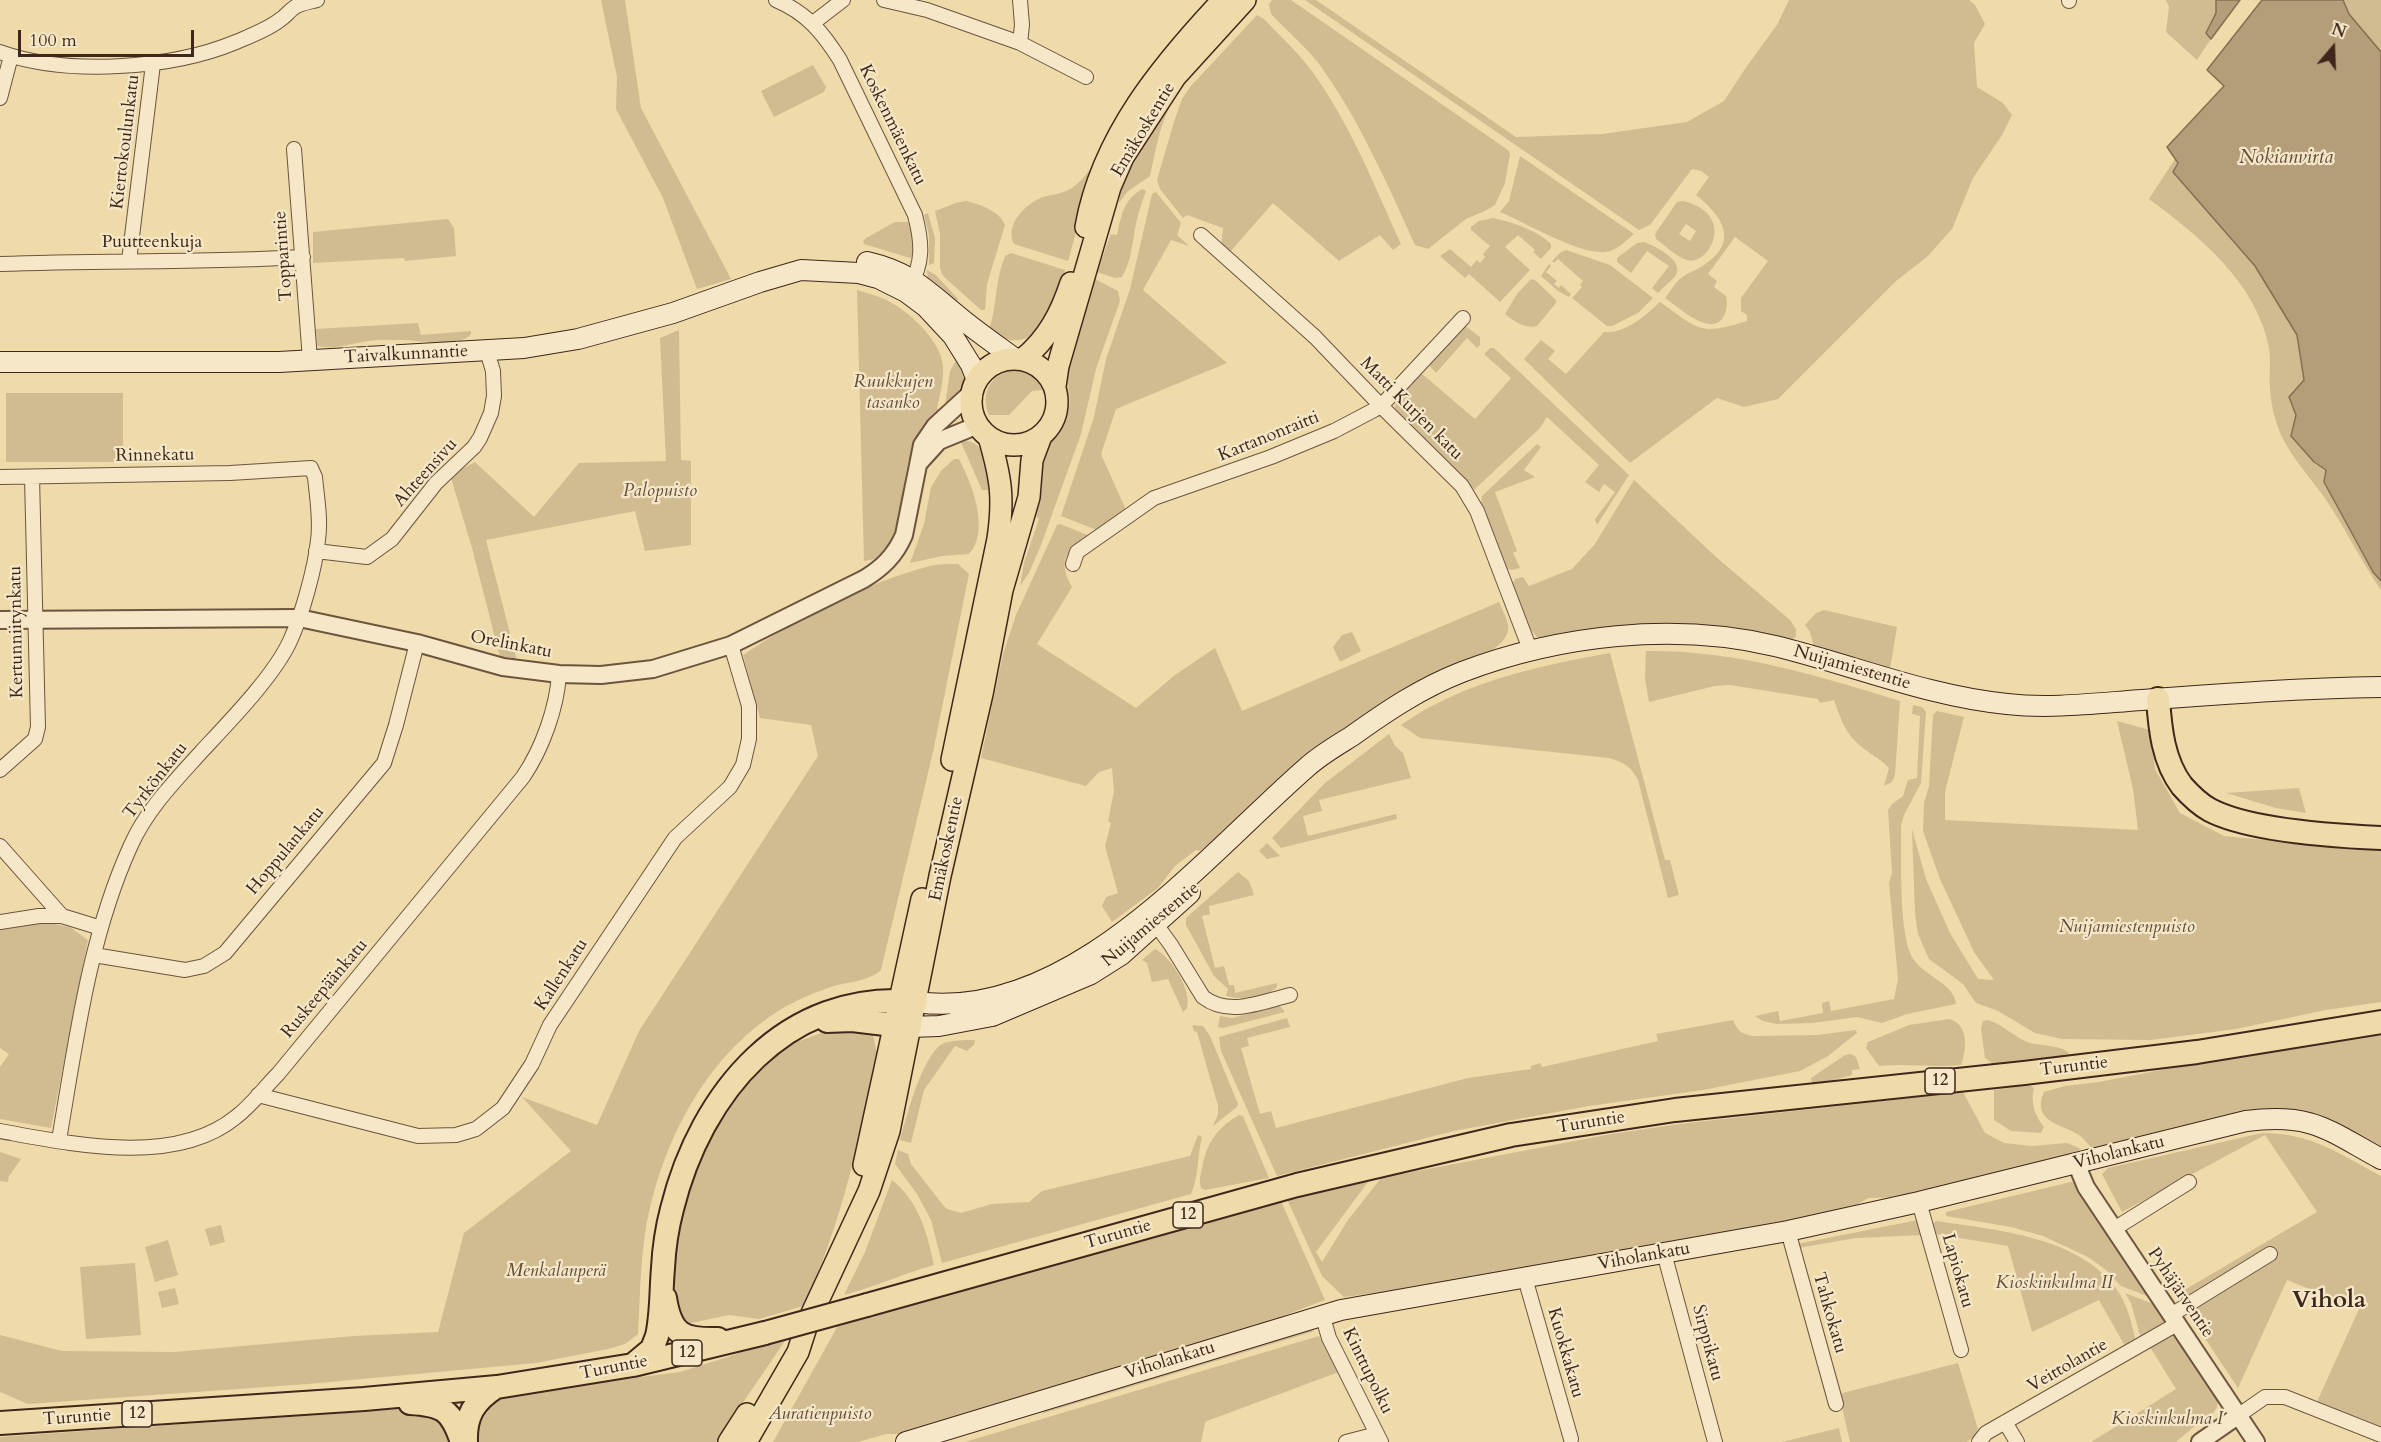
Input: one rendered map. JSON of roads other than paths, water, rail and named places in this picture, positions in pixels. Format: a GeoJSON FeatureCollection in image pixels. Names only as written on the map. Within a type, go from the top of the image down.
{"type":"FeatureCollection","features":[{"type":"Feature","properties":{"kind":"highway"},"geometry":{"type":"LineString","coordinates":[[2165,698],[2165,750],[2176,774],[2193,798],[2209,809],[2226,816],[2302,831],[2381,838]]}},
{"type":"Feature","properties":{"kind":"highway"},"geometry":{"type":"LineString","coordinates":[[633,1365],[646,1356],[655,1343],[660,1319],[666,1239],[679,1184],[705,1122],[721,1097],[751,1060],[789,1031],[828,1012],[847,1006],[908,1001]]}},
{"type":"Feature","properties":{"kind":"highway"},"geometry":{"type":"LineString","coordinates":[[808,1023],[852,1020],[903,1026]]}},
{"type":"Feature","properties":{"kind":"highway","name":"Turuntie"},"geometry":{"type":"LineString","coordinates":[[0,1424],[364,1399],[497,1387],[633,1365],[765,1333],[1297,1185],[1511,1135],[1675,1110],[2196,1052],[2381,1022]]}},
{"type":"Feature","properties":{"kind":"highway"},"geometry":{"type":"LineString","coordinates":[[662,1279],[669,1318],[678,1331],[699,1340],[741,1339]]}},
{"type":"Feature","properties":{"kind":"highway"},"geometry":{"type":"LineString","coordinates":[[464,1442],[467,1421],[473,1407],[478,1399],[497,1387]]}},
{"type":"Feature","properties":{"kind":"highway"},"geometry":{"type":"LineString","coordinates":[[364,1399],[432,1405],[440,1408],[454,1420],[464,1442]]}},
{"type":"Feature","properties":{"kind":"main road","name":"Emäkoskentie"},"geometry":{"type":"LineString","coordinates":[[1019,359],[1045,338],[1067,295],[1079,258],[1092,196],[1112,147],[1129,117],[1195,30],[1223,0]]}},
{"type":"Feature","properties":{"kind":"main road","name":"Emäkoskentie"},"geometry":{"type":"LineString","coordinates":[[1055,386],[1110,188],[1120,163],[1140,128],[1175,77],[1245,0]]}},
{"type":"Feature","properties":{"kind":"main road","name":"Taivalkunnantie"},"geometry":{"type":"LineString","coordinates":[[0,362],[310,360],[487,351],[578,339],[673,313],[801,270],[859,273],[910,285],[1019,359]]}},
{"type":"Feature","properties":{"kind":"main road","name":"Taivalkunnantie"},"geometry":{"type":"LineString","coordinates":[[910,285],[926,307],[953,336],[971,365],[974,386]]}},
{"type":"Feature","properties":{"kind":"main road"},"geometry":{"type":"LineString","coordinates":[[1019,359],[1043,369],[1055,386],[1058,408],[1054,419],[1041,436],[1029,443],[1002,444],[984,431],[971,409],[974,386],[985,370],[995,363],[1019,359]]}},
{"type":"Feature","properties":{"kind":"main road","name":"Emäkoskentie"},"geometry":{"type":"LineString","coordinates":[[736,1441],[798,1352],[807,1324],[839,1258],[903,1026],[999,531],[1001,479],[984,431]]}},
{"type":"Feature","properties":{"kind":"main road","name":"Emäkoskentie"},"geometry":{"type":"LineString","coordinates":[[908,1001],[940,876],[982,694],[1002,590],[1029,497],[1032,460],[1041,436]]}},
{"type":"Feature","properties":{"kind":"main road","name":"Nuijamiestentie"},"geometry":{"type":"LineString","coordinates":[[903,1026],[936,1027],[992,1016],[1091,974],[1121,955],[1151,918],[1310,764],[1421,690],[1489,662],[1565,644],[1630,635],[1691,634],[1730,637],[1776,646],[1902,683],[1964,698],[2009,705],[2040,706],[2381,687]]}},
{"type":"Feature","properties":{"kind":"main road","name":"Nuijamiestentie"},"geometry":{"type":"LineString","coordinates":[[908,1001],[939,1005],[988,1000],[1014,991],[1088,957],[1151,918]]}},
{"type":"Feature","properties":{"kind":"main road","name":"Viholankatu"},"geometry":{"type":"LineString","coordinates":[[906,1442],[940,1437],[1322,1314],[1788,1231],[1919,1202],[2246,1121],[2271,1118],[2296,1119],[2316,1124],[2333,1131],[2381,1159]]}},
{"type":"Feature","properties":{"kind":"street"},"geometry":{"type":"LineString","coordinates":[[0,98],[6,54],[70,65],[153,64],[211,51],[236,42],[281,20],[294,3],[317,0]]}},
{"type":"Feature","properties":{"kind":"street","name":"Koskenmäenkatu"},"geometry":{"type":"LineString","coordinates":[[776,0],[791,3],[813,23],[840,60],[915,215],[921,247],[920,265],[910,285]]}},
{"type":"Feature","properties":{"kind":"street"},"geometry":{"type":"LineString","coordinates":[[813,23],[843,0]]}},
{"type":"Feature","properties":{"kind":"street"},"geometry":{"type":"LineString","coordinates":[[884,0],[927,10],[1020,43],[1086,77]]}},
{"type":"Feature","properties":{"kind":"street"},"geometry":{"type":"LineString","coordinates":[[1020,0],[1022,25],[1020,43]]}},
{"type":"Feature","properties":{"kind":"street","name":"Kiertokoulunkatu"},"geometry":{"type":"LineString","coordinates":[[129,261],[153,64]]}},
{"type":"Feature","properties":{"kind":"street","name":"Topparintie"},"geometry":{"type":"LineString","coordinates":[[294,149],[310,360]]}},
{"type":"Feature","properties":{"kind":"street","name":"Matti Kurjen katu"},"geometry":{"type":"LineString","coordinates":[[1201,235],[1302,325],[1471,497],[1531,652]]}},
{"type":"Feature","properties":{"kind":"street","name":"Puutteenkuja"},"geometry":{"type":"LineString","coordinates":[[0,264],[129,261],[222,262],[303,257]]}},
{"type":"Feature","properties":{"kind":"street","name":"Kartanonraitti"},"geometry":{"type":"LineString","coordinates":[[1073,564],[1077,552],[1154,498],[1271,458],[1334,431],[1381,406],[1463,318]]}},
{"type":"Feature","properties":{"kind":"street","name":"Ahteensivu"},"geometry":{"type":"LineString","coordinates":[[316,551],[367,556],[392,539],[436,483],[474,447],[490,413],[494,396],[493,372],[487,351]]}},
{"type":"Feature","properties":{"kind":"street","name":"Orelinkatu"},"geometry":{"type":"LineString","coordinates":[[0,620],[298,618],[417,643],[503,666],[559,674],[601,675],[653,669],[731,645],[864,579],[884,565],[900,545],[904,535],[922,445],[927,436],[974,386]]}},
{"type":"Feature","properties":{"kind":"street","name":"Orelinkatu"},"geometry":{"type":"LineString","coordinates":[[920,463],[939,441],[984,431]]}},
{"type":"Feature","properties":{"kind":"street","name":"Tyrkönkatu"},"geometry":{"type":"LineString","coordinates":[[59,1140],[100,928],[131,845],[162,796],[230,721],[272,670],[290,641],[316,551],[319,526],[315,477],[311,468]]}},
{"type":"Feature","properties":{"kind":"street","name":"Rinnekatu"},"geometry":{"type":"LineString","coordinates":[[0,477],[230,473],[311,468]]}},
{"type":"Feature","properties":{"kind":"street","name":"Kertunniitynkatu"},"geometry":{"type":"LineString","coordinates":[[0,770],[35,739],[38,727],[32,477]]}},
{"type":"Feature","properties":{"kind":"street","name":"Hoppulankatu"},"geometry":{"type":"LineString","coordinates":[[94,955],[185,970],[204,966],[225,953],[384,763],[417,643]]}},
{"type":"Feature","properties":{"kind":"street","name":"Kallenkatu"},"geometry":{"type":"LineString","coordinates":[[258,1095],[418,1136],[456,1135],[476,1129],[503,1107],[532,1064],[561,1008],[675,838],[730,787],[743,765],[749,739],[748,706],[731,645]]}},
{"type":"Feature","properties":{"kind":"street","name":"Ruskeepäänkatu"},"geometry":{"type":"LineString","coordinates":[[0,1131],[143,1149],[194,1141],[237,1117],[340,1001],[523,777],[541,742],[558,686],[559,674]]}},
{"type":"Feature","properties":{"kind":"street"},"geometry":{"type":"LineString","coordinates":[[0,846],[62,916]]}},
{"type":"Feature","properties":{"kind":"street"},"geometry":{"type":"LineString","coordinates":[[0,922],[39,916],[62,916],[100,928]]}},
{"type":"Feature","properties":{"kind":"street"},"geometry":{"type":"LineString","coordinates":[[1151,918],[1171,945],[1203,997],[1210,1003],[1233,1009],[1290,995]]}},
{"type":"Feature","properties":{"kind":"street","name":"Pyhäjärventie"},"geometry":{"type":"LineString","coordinates":[[2076,1163],[2086,1187],[2256,1442]]}},
{"type":"Feature","properties":{"kind":"street"},"geometry":{"type":"LineString","coordinates":[[2114,1229],[2189,1182]]}},
{"type":"Feature","properties":{"kind":"street","name":"Lapiokatu"},"geometry":{"type":"LineString","coordinates":[[1919,1202],[1961,1350]]}},
{"type":"Feature","properties":{"kind":"street","name":"Tahkokatu"},"geometry":{"type":"LineString","coordinates":[[1788,1231],[1836,1404]]}},
{"type":"Feature","properties":{"kind":"street","name":"Sirppikatu"},"geometry":{"type":"LineString","coordinates":[[1664,1253],[1715,1442]]}},
{"type":"Feature","properties":{"kind":"street","name":"Veittolantie"},"geometry":{"type":"LineString","coordinates":[[1979,1442],[1986,1433],[2174,1320],[2270,1254]]}},
{"type":"Feature","properties":{"kind":"street","name":"Kuokkakatu"},"geometry":{"type":"LineString","coordinates":[[1525,1278],[1571,1439]]}},
{"type":"Feature","properties":{"kind":"street","name":"Kinttupolku"},"geometry":{"type":"LineString","coordinates":[[1322,1314],[1329,1338],[1379,1438]]}},
{"type":"Feature","properties":{"kind":"street"},"geometry":{"type":"LineString","coordinates":[[2200,1442],[2265,1397],[2285,1396],[2381,1435]]}},
{"type":"Feature","properties":{"kind":"street"},"geometry":{"type":"LineString","coordinates":[[2005,1422],[2017,1442]]}},
{"type":"Feature","properties":{"kind":"street"},"geometry":{"type":"LineString","coordinates":[[1346,1442],[1379,1438]]}},
{"type":"Feature","properties":{"kind":"water"},"geometry":{"type":"Polygon","coordinates":[[[2216,0],[2240,0],[2211,39],[2206,33],[2216,13],[2216,0]]]}},
{"type":"Feature","properties":{"kind":"water","name":"Nokianvirta"},"geometry":{"type":"Polygon","coordinates":[[[2262,0],[2343,0],[2349,14],[2381,52],[2381,581],[2373,572],[2324,482],[2326,470],[2314,462],[2291,436],[2296,415],[2289,397],[2304,380],[2297,335],[2255,266],[2173,172],[2178,163],[2167,147],[2224,86],[2207,70],[2262,0]]]}},
{"type":"Feature","properties":{"kind":"district","name":"Vihola"},"geometry":{"type":"Point","coordinates":[2329,1301]}},
{"type":"Feature","properties":{"kind":"park label","name":"Ruukkujen tasanko"},"geometry":{"type":"Point","coordinates":[893,394]}},
{"type":"Feature","properties":{"kind":"park label","name":"Palopuisto"},"geometry":{"type":"Point","coordinates":[660,492]}},
{"type":"Feature","properties":{"kind":"park label","name":"Nuijamiestenpuisto"},"geometry":{"type":"Point","coordinates":[2127,928]}},
{"type":"Feature","properties":{"kind":"park label","name":"Menkalanperä"},"geometry":{"type":"Point","coordinates":[556,1272]}},
{"type":"Feature","properties":{"kind":"park label","name":"Kioskinkulma II"},"geometry":{"type":"Point","coordinates":[2054,1284]}},
{"type":"Feature","properties":{"kind":"park label","name":"Auratienpuisto"},"geometry":{"type":"Point","coordinates":[820,1415]}},
{"type":"Feature","properties":{"kind":"park label","name":"Kioskinkulma I"},"geometry":{"type":"Point","coordinates":[2167,1420]}}]}
